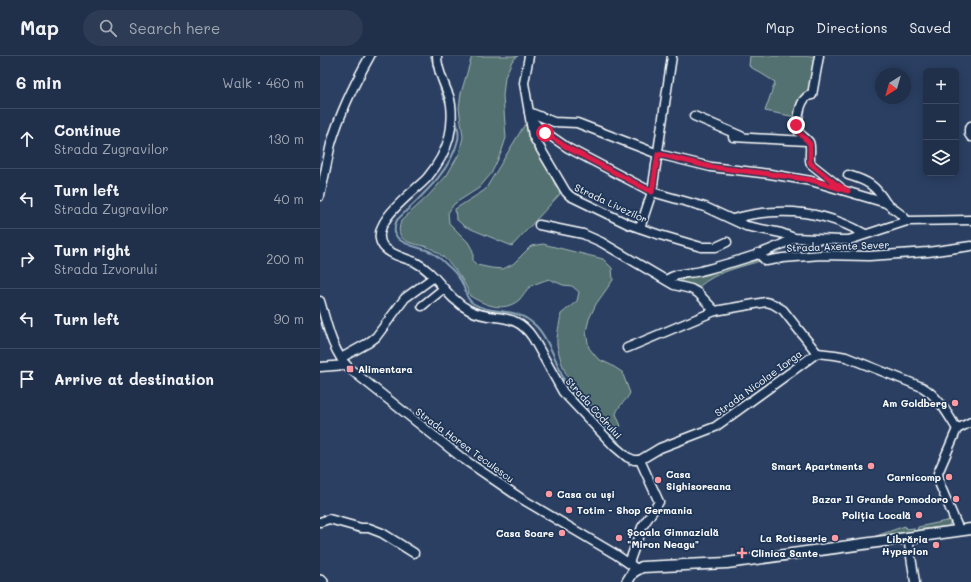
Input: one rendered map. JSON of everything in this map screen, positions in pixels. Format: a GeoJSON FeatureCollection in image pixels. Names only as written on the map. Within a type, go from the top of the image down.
{"type":"FeatureCollection","features":[{"type":"Feature","properties":{"kind":"main road"},"geometry":{"type":"LineString","coordinates":[[627,582],[633,566],[727,563],[971,529]]}},
{"type":"Feature","properties":{"kind":"street"},"geometry":{"type":"LineString","coordinates":[[320,196],[331,145],[341,115],[370,56]]}},
{"type":"Feature","properties":{"kind":"street","name":"Strada Codrului"},"geometry":{"type":"LineString","coordinates":[[437,56],[439,70],[450,98],[451,117],[449,138],[438,163],[422,183],[386,219],[380,231],[381,243],[387,250],[423,267],[460,305],[480,315],[514,320],[522,324],[528,330],[563,392],[614,446],[628,457],[634,460],[640,460]]}},
{"type":"Feature","properties":{"kind":"street","name":"Strada Livezilor"},"geometry":{"type":"LineString","coordinates":[[529,56],[524,83],[535,141],[566,192],[570,196],[628,224],[701,247],[716,247],[727,242]]}},
{"type":"Feature","properties":{"kind":"street"},"geometry":{"type":"LineString","coordinates":[[640,228],[652,192],[672,56]]}},
{"type":"Feature","properties":{"kind":"street"},"geometry":{"type":"LineString","coordinates":[[819,56],[812,95],[808,95],[803,100],[796,125],[799,133],[810,144],[811,164],[836,184],[848,191]]}},
{"type":"Feature","properties":{"kind":"street"},"geometry":{"type":"LineString","coordinates":[[530,116],[554,122],[578,123],[658,154],[711,167],[811,180],[886,203],[908,221]]}},
{"type":"Feature","properties":{"kind":"street"},"geometry":{"type":"LineString","coordinates":[[530,116],[538,128],[568,148],[652,192],[705,207],[746,226],[781,233],[794,238],[849,240],[908,221],[971,220]]}},
{"type":"Feature","properties":{"kind":"street"},"geometry":{"type":"LineString","coordinates":[[694,116],[743,137]]}},
{"type":"Feature","properties":{"kind":"street"},"geometry":{"type":"LineString","coordinates":[[971,126],[969,129],[969,134],[971,137]]}},
{"type":"Feature","properties":{"kind":"street"},"geometry":{"type":"LineString","coordinates":[[733,136],[808,142]]}},
{"type":"Feature","properties":{"kind":"street"},"geometry":{"type":"LineString","coordinates":[[848,175],[869,182],[880,193],[886,203]]}},
{"type":"Feature","properties":{"kind":"street"},"geometry":{"type":"LineString","coordinates":[[732,219],[754,213],[798,211],[833,219],[865,234]]}},
{"type":"Feature","properties":{"kind":"street"},"geometry":{"type":"LineString","coordinates":[[538,224],[583,234],[592,238],[674,285],[691,289],[698,293],[715,311]]}},
{"type":"Feature","properties":{"kind":"street"},"geometry":{"type":"LineString","coordinates":[[666,280],[671,276],[699,271],[758,253],[794,238]]}},
{"type":"Feature","properties":{"kind":"street","name":"Strada Axente Sever"},"geometry":{"type":"LineString","coordinates":[[758,253],[766,261],[814,255],[869,256],[928,252],[971,246]]}},
{"type":"Feature","properties":{"kind":"street"},"geometry":{"type":"LineString","coordinates":[[320,367],[343,362],[368,344],[376,337],[406,298],[434,277]]}},
{"type":"Feature","properties":{"kind":"street"},"geometry":{"type":"LineString","coordinates":[[422,306],[443,289]]}},
{"type":"Feature","properties":{"kind":"street","name":"Strada Horea Teculescu"},"geometry":{"type":"LineString","coordinates":[[320,301],[330,333],[343,362],[462,458],[522,499],[633,566]]}},
{"type":"Feature","properties":{"kind":"street"},"geometry":{"type":"LineString","coordinates":[[627,348],[715,311],[766,302],[783,310],[816,353],[846,357],[922,387],[932,393],[957,429]]}},
{"type":"Feature","properties":{"kind":"street","name":"Strada Nicolae Iorga"},"geometry":{"type":"LineString","coordinates":[[640,460],[660,448],[715,427],[816,353]]}},
{"type":"Feature","properties":{"kind":"street"},"geometry":{"type":"LineString","coordinates":[[959,530],[940,485],[938,473],[957,429],[971,422]]}},
{"type":"Feature","properties":{"kind":"street"},"geometry":{"type":"LineString","coordinates":[[633,566],[642,527],[659,502],[640,460]]}},
{"type":"Feature","properties":{"kind":"street"},"geometry":{"type":"LineString","coordinates":[[320,522],[329,519],[361,528],[369,528],[382,533],[414,553]]}},
{"type":"Feature","properties":{"kind":"street"},"geometry":{"type":"LineString","coordinates":[[908,538],[915,582]]}},
{"type":"Feature","properties":{"kind":"green space"},"geometry":{"type":"Polygon","coordinates":[[[472,56],[518,56],[512,61],[505,77],[503,96],[506,138],[501,153],[491,174],[479,188],[454,204],[448,213],[449,223],[468,242],[473,251],[473,261],[477,265],[503,269],[513,264],[531,246],[543,244],[603,259],[612,268],[613,280],[596,304],[589,319],[586,332],[589,348],[598,359],[622,372],[630,393],[616,414],[621,426],[615,427],[583,397],[568,378],[561,362],[557,341],[561,314],[577,301],[579,292],[572,286],[563,285],[549,279],[531,286],[519,300],[513,304],[500,307],[488,305],[470,296],[464,282],[455,269],[438,253],[427,247],[409,242],[400,235],[399,229],[401,221],[428,196],[447,175],[459,154],[463,137],[459,108],[461,93],[472,56]]]}},
{"type":"Feature","properties":{"kind":"green space"},"geometry":{"type":"Polygon","coordinates":[[[750,56],[816,56],[811,85],[801,99],[796,117],[765,111],[775,82],[749,66],[750,56]]]}},
{"type":"Feature","properties":{"kind":"green space"},"geometry":{"type":"Polygon","coordinates":[[[525,124],[560,194],[512,246],[464,226],[456,219],[455,209],[485,190],[525,124]]]}},
{"type":"Feature","properties":{"kind":"green space"},"geometry":{"type":"Polygon","coordinates":[[[757,258],[763,260],[721,273],[699,287],[684,283],[680,280],[757,258]]]}},
{"type":"Feature","properties":{"kind":"green space"},"geometry":{"type":"Polygon","coordinates":[[[951,520],[949,526],[917,530],[918,527],[951,520]]]}},
{"type":"Feature","properties":{"kind":"green space"},"geometry":{"type":"Polygon","coordinates":[[[905,526],[906,529],[914,528],[914,531],[873,537],[905,526]]]}},
{"type":"Feature","properties":{"kind":"waterway"},"geometry":{"type":"LineString","coordinates":[[431,56],[435,70]]}},
{"type":"Feature","properties":{"kind":"waterway"},"geometry":{"type":"LineString","coordinates":[[438,80],[443,97],[447,104]]}},
{"type":"Feature","properties":{"kind":"waterway"},"geometry":{"type":"LineString","coordinates":[[455,116],[459,134],[454,152],[441,174],[433,184],[397,220],[395,228],[396,235],[404,243],[431,252],[444,262],[458,277],[463,284],[467,297],[474,304],[490,310],[520,315],[536,326],[548,343],[568,388],[607,427],[622,449]]}},
{"type":"Feature","properties":{"kind":"waterway"},"geometry":{"type":"LineString","coordinates":[[627,460],[629,465]]}},
{"type":"Feature","properties":{"kind":"place","name":"Alimentara"},"geometry":{"type":"Point","coordinates":[350,369]}},
{"type":"Feature","properties":{"kind":"place","name":"Am Goldberg"},"geometry":{"type":"Point","coordinates":[955,403]}},
{"type":"Feature","properties":{"kind":"place","name":"Smart Apartments"},"geometry":{"type":"Point","coordinates":[871,466]}},
{"type":"Feature","properties":{"kind":"place","name":"Carnicomp"},"geometry":{"type":"Point","coordinates":[949,477]}},
{"type":"Feature","properties":{"kind":"place","name":"Casa Sighisoreana"},"geometry":{"type":"Point","coordinates":[658,480]}},
{"type":"Feature","properties":{"kind":"place","name":"Casa cu uși"},"geometry":{"type":"Point","coordinates":[549,494]}},
{"type":"Feature","properties":{"kind":"place","name":"Bazar Il Grande Pomodoro"},"geometry":{"type":"Point","coordinates":[956,499]}},
{"type":"Feature","properties":{"kind":"place","name":"Totim - Shop Germania"},"geometry":{"type":"Point","coordinates":[569,510]}},
{"type":"Feature","properties":{"kind":"place","name":"Poliția Locală"},"geometry":{"type":"Point","coordinates":[919,515]}},
{"type":"Feature","properties":{"kind":"place","name":"Casa Soare"},"geometry":{"type":"Point","coordinates":[562,533]}},
{"type":"Feature","properties":{"kind":"place","name":"Şcoala Gimnazială \"Miron Neagu\""},"geometry":{"type":"Point","coordinates":[619,538]}},
{"type":"Feature","properties":{"kind":"place","name":"La Rotisserie"},"geometry":{"type":"Point","coordinates":[835,538]}},
{"type":"Feature","properties":{"kind":"place","name":"Librăria Hyperion"},"geometry":{"type":"Point","coordinates":[936,545]}},
{"type":"Feature","properties":{"kind":"place","name":"Clinica Sante"},"geometry":{"type":"Point","coordinates":[742,553]}},
{"type":"Feature","properties":{"kind":"route"},"geometry":{"type":"LineString","coordinates":[[545,133],[568,148],[652,192],[658,154],[711,167],[811,180],[848,191],[836,184],[811,164],[810,144],[799,133],[796,125]]}}]}
